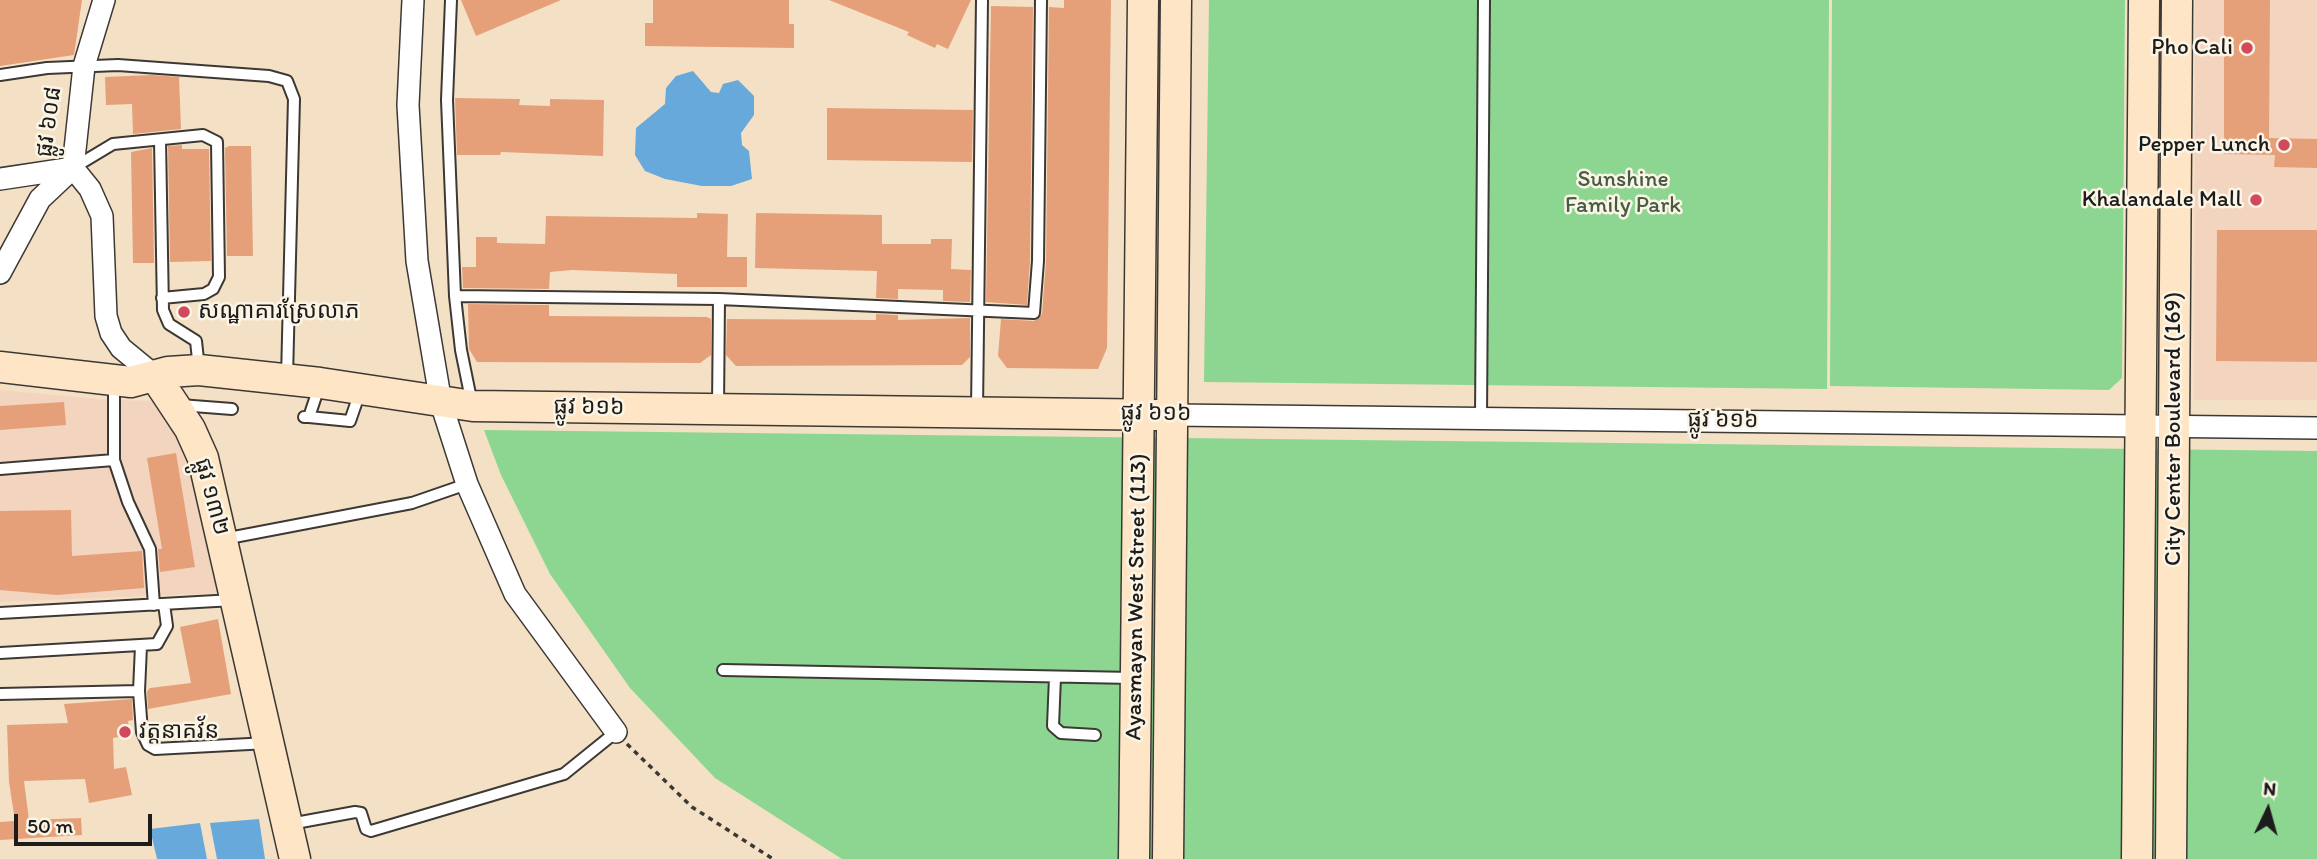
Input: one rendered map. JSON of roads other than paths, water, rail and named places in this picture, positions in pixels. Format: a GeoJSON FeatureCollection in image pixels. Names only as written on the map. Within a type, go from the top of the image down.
{"type":"FeatureCollection","features":[{"type":"Feature","properties":{"kind":"street","name":"ផ្លូវ ៦០៨"},"geometry":{"type":"LineString","coordinates":[[0,273],[40,199],[73,168],[84,66],[104,0]]}},
{"type":"Feature","properties":{"kind":"street"},"geometry":{"type":"LineString","coordinates":[[413,0],[408,105],[413,208],[417,261],[441,403],[467,484],[515,594],[616,732]]}},
{"type":"Feature","properties":{"kind":"street","name":"Ayasmayan West Street (113)"},"geometry":{"type":"LineString","coordinates":[[1134,859],[1143,0]]}},
{"type":"Feature","properties":{"kind":"street","name":"Ayasmayan West Street (113)"},"geometry":{"type":"LineString","coordinates":[[1168,859],[1176,0]]}},
{"type":"Feature","properties":{"kind":"street","name":"City Center Boulevard (169)"},"geometry":{"type":"LineString","coordinates":[[2137,859],[2144,0]]}},
{"type":"Feature","properties":{"kind":"street","name":"City Center Boulevard (169)"},"geometry":{"type":"LineString","coordinates":[[2171,859],[2177,0]]}},
{"type":"Feature","properties":{"kind":"street"},"geometry":{"type":"LineString","coordinates":[[1142,56],[1176,56]]}},
{"type":"Feature","properties":{"kind":"street"},"geometry":{"type":"LineString","coordinates":[[0,179],[73,168]]}},
{"type":"Feature","properties":{"kind":"street","name":"ផ្លូវ ១៣២"},"geometry":{"type":"LineString","coordinates":[[73,168],[90,189],[102,216],[106,316],[111,333],[121,348],[155,376],[203,458],[226,539],[237,600],[295,859]]}},
{"type":"Feature","properties":{"kind":"street","name":"ផ្លូវ ៦១៦"},"geometry":{"type":"LineString","coordinates":[[0,367],[114,381],[144,381],[155,376],[199,370],[320,383],[473,407],[2317,428]]}},
{"type":"Feature","properties":{"kind":"street"},"geometry":{"type":"LineString","coordinates":[[1136,678],[1170,678]]}},
{"type":"Feature","properties":{"kind":"lane"},"geometry":{"type":"LineString","coordinates":[[451,0],[447,100],[455,296],[461,350],[473,407]]}},
{"type":"Feature","properties":{"kind":"lane"},"geometry":{"type":"LineString","coordinates":[[978,412],[982,0]]}},
{"type":"Feature","properties":{"kind":"lane"},"geometry":{"type":"LineString","coordinates":[[455,296],[719,299],[1034,313],[1041,0]]}},
{"type":"Feature","properties":{"kind":"lane"},"geometry":{"type":"LineString","coordinates":[[1481,418],[1484,0]]}},
{"type":"Feature","properties":{"kind":"lane"},"geometry":{"type":"LineString","coordinates":[[0,75],[118,65],[269,76],[288,81],[294,99],[287,380]]}},
{"type":"Feature","properties":{"kind":"lane"},"geometry":{"type":"LineString","coordinates":[[73,168],[113,144],[203,135],[217,142],[219,276],[214,289],[204,294],[162,298]]}},
{"type":"Feature","properties":{"kind":"lane"},"geometry":{"type":"LineString","coordinates":[[160,140],[162,298],[169,324],[196,341],[199,370]]}},
{"type":"Feature","properties":{"kind":"lane"},"geometry":{"type":"LineString","coordinates":[[718,410],[719,299]]}},
{"type":"Feature","properties":{"kind":"lane"},"geometry":{"type":"LineString","coordinates":[[0,653],[141,646],[157,644],[163,637],[167,625],[159,604],[150,549],[128,502],[114,460],[114,381]]}},
{"type":"Feature","properties":{"kind":"lane"},"geometry":{"type":"LineString","coordinates":[[320,383],[306,417],[350,421],[361,390]]}},
{"type":"Feature","properties":{"kind":"lane"},"geometry":{"type":"LineString","coordinates":[[173,404],[232,409]]}},
{"type":"Feature","properties":{"kind":"lane"},"geometry":{"type":"LineString","coordinates":[[0,469],[114,460]]}},
{"type":"Feature","properties":{"kind":"lane"},"geometry":{"type":"LineString","coordinates":[[226,539],[412,503],[467,484]]}},
{"type":"Feature","properties":{"kind":"lane"},"geometry":{"type":"LineString","coordinates":[[0,613],[237,600]]}},
{"type":"Feature","properties":{"kind":"lane"},"geometry":{"type":"LineString","coordinates":[[141,646],[139,691],[142,732],[148,745],[155,749],[269,743]]}},
{"type":"Feature","properties":{"kind":"lane"},"geometry":{"type":"LineString","coordinates":[[723,670],[1136,678]]}},
{"type":"Feature","properties":{"kind":"lane"},"geometry":{"type":"LineString","coordinates":[[1055,677],[1053,726],[1061,733],[1095,735]]}},
{"type":"Feature","properties":{"kind":"lane"},"geometry":{"type":"LineString","coordinates":[[0,694],[139,691]]}},
{"type":"Feature","properties":{"kind":"lane"},"geometry":{"type":"LineString","coordinates":[[287,825],[355,812],[361,813],[366,829],[371,831],[564,774],[616,732]]}},
{"type":"Feature","properties":{"kind":"water"},"geometry":{"type":"Polygon","coordinates":[[[693,71],[711,92],[719,93],[723,84],[738,80],[754,96],[754,115],[741,133],[742,145],[749,151],[752,179],[731,186],[702,186],[665,179],[645,171],[635,155],[636,128],[665,104],[666,88],[676,76],[693,71]]]}},
{"type":"Feature","properties":{"kind":"water"},"geometry":{"type":"Polygon","coordinates":[[[259,819],[265,859],[217,859],[210,823],[259,819]]]}},
{"type":"Feature","properties":{"kind":"water"},"geometry":{"type":"Polygon","coordinates":[[[200,823],[207,859],[157,859],[150,829],[200,823]]]}},
{"type":"Feature","properties":{"kind":"place","name":"Pho Cali"},"geometry":{"type":"Point","coordinates":[2247,48]}},
{"type":"Feature","properties":{"kind":"place","name":"Pepper Lunch"},"geometry":{"type":"Point","coordinates":[2284,145]}},
{"type":"Feature","properties":{"kind":"place","name":"Khalandale Mall"},"geometry":{"type":"Point","coordinates":[2256,200]}},
{"type":"Feature","properties":{"kind":"place","name":"សណ្ឋាគារស្រែលាភ"},"geometry":{"type":"Point","coordinates":[184,312]}},
{"type":"Feature","properties":{"kind":"place","name":"វត្តនាគវ័ន"},"geometry":{"type":"Point","coordinates":[125,732]}},
{"type":"Feature","properties":{"kind":"park label","name":"Sunshine Family Park"},"geometry":{"type":"Point","coordinates":[1623,193]}}]}
